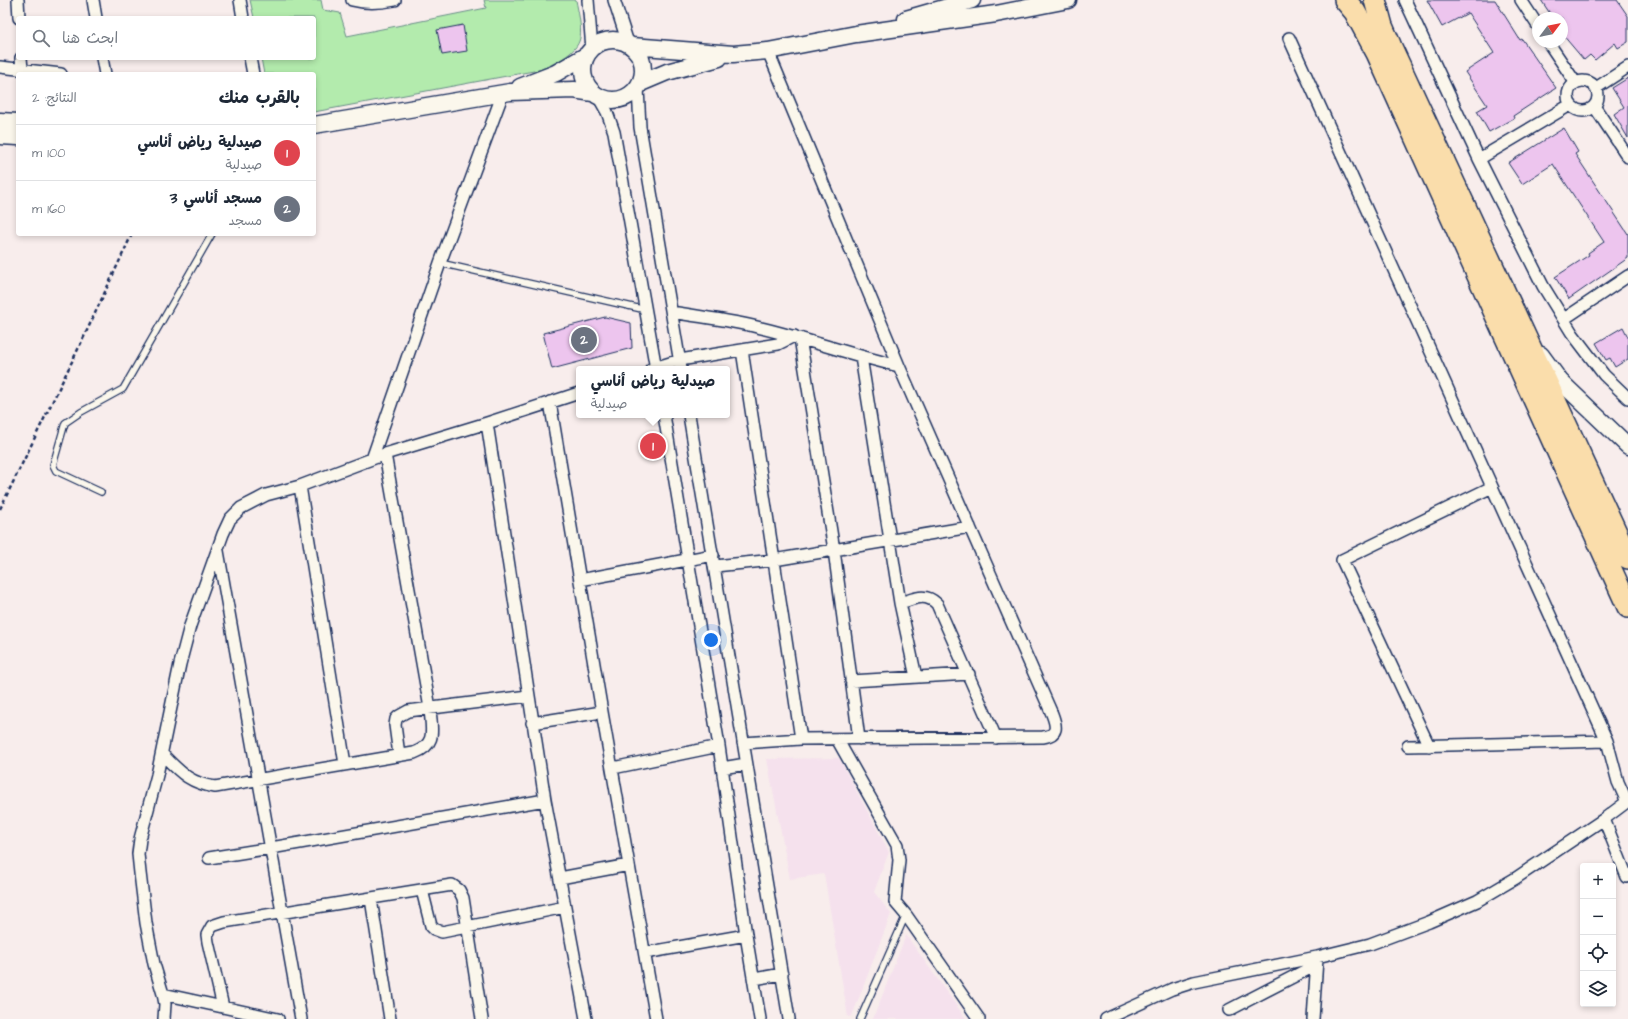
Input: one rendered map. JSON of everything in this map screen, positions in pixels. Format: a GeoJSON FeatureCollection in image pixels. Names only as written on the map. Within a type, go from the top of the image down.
{"type":"FeatureCollection","features":[{"type":"Feature","properties":{"kind":"highway"},"geometry":{"type":"LineString","coordinates":[[1345,0],[1355,12],[1377,53],[1628,607]]}},
{"type":"Feature","properties":{"kind":"highway"},"geometry":{"type":"LineString","coordinates":[[1375,0],[1382,26],[1628,558]]}},
{"type":"Feature","properties":{"kind":"street"},"geometry":{"type":"LineString","coordinates":[[18,0],[19,16]]}},
{"type":"Feature","properties":{"kind":"street"},"geometry":{"type":"LineString","coordinates":[[92,0],[96,16]]}},
{"type":"Feature","properties":{"kind":"street"},"geometry":{"type":"LineString","coordinates":[[240,0],[243,16]]}},
{"type":"Feature","properties":{"kind":"street"},"geometry":{"type":"LineString","coordinates":[[352,0],[365,3],[383,3],[395,0]]}},
{"type":"Feature","properties":{"kind":"street"},"geometry":{"type":"LineString","coordinates":[[588,0],[590,52],[584,61],[583,75],[585,82],[607,112],[614,132],[646,310],[654,366]]}},
{"type":"Feature","properties":{"kind":"street"},"geometry":{"type":"LineString","coordinates":[[316,124],[506,92],[574,90],[596,95],[606,100],[624,99],[632,94],[639,86],[644,74],[643,64],[639,54],[630,45],[614,0]]}},
{"type":"Feature","properties":{"kind":"street"},"geometry":{"type":"LineString","coordinates":[[856,34],[972,0]]}},
{"type":"Feature","properties":{"kind":"street"},"geometry":{"type":"LineString","coordinates":[[372,459],[440,263],[506,92],[556,73],[590,52],[600,43],[609,40],[619,40],[630,45],[733,54],[768,51],[856,34],[996,14],[1068,0]]}},
{"type":"Feature","properties":{"kind":"street"},"geometry":{"type":"LineString","coordinates":[[1404,0],[1479,159],[1543,286],[1564,319],[1604,375],[1628,398]]}},
{"type":"Feature","properties":{"kind":"street"},"geometry":{"type":"LineString","coordinates":[[1521,0],[1532,17]]}},
{"type":"Feature","properties":{"kind":"street"},"geometry":{"type":"LineString","coordinates":[[1106,1019],[1172,989],[1194,982],[1317,961],[1370,944],[1429,922],[1477,901],[1522,873],[1628,802],[1618,782],[1607,741],[1289,38]]}},
{"type":"Feature","properties":{"kind":"street"},"geometry":{"type":"LineString","coordinates":[[1552,48],[1575,82]]}},
{"type":"Feature","properties":{"kind":"street"},"geometry":{"type":"LineString","coordinates":[[743,743],[801,739],[996,738],[1048,736],[1052,734],[1056,726],[899,366],[768,51]]}},
{"type":"Feature","properties":{"kind":"street"},"geometry":{"type":"LineString","coordinates":[[639,86],[667,72],[733,54]]}},
{"type":"Feature","properties":{"kind":"street"},"geometry":{"type":"LineString","coordinates":[[22,60],[22,69]]}},
{"type":"Feature","properties":{"kind":"street"},"geometry":{"type":"LineString","coordinates":[[102,60],[105,72]]}},
{"type":"Feature","properties":{"kind":"street"},"geometry":{"type":"LineString","coordinates":[[250,60],[253,72]]}},
{"type":"Feature","properties":{"kind":"street"},"geometry":{"type":"LineString","coordinates":[[0,67],[45,72]]}},
{"type":"Feature","properties":{"kind":"street"},"geometry":{"type":"LineString","coordinates":[[1596,88],[1628,67]]}},
{"type":"Feature","properties":{"kind":"street"},"geometry":{"type":"LineString","coordinates":[[1575,82],[1590,82],[1596,88],[1598,94],[1597,101],[1594,106],[1588,110],[1582,111],[1575,109],[1570,105],[1568,92],[1570,86],[1575,82]]}},
{"type":"Feature","properties":{"kind":"street"},"geometry":{"type":"LineString","coordinates":[[639,86],[640,127],[681,365],[742,350],[778,344],[797,337]]}},
{"type":"Feature","properties":{"kind":"street"},"geometry":{"type":"LineString","coordinates":[[1479,159],[1570,105]]}},
{"type":"Feature","properties":{"kind":"street"},"geometry":{"type":"LineString","coordinates":[[1594,106],[1628,157]]}},
{"type":"Feature","properties":{"kind":"street"},"geometry":{"type":"LineString","coordinates":[[0,121],[16,122]]}},
{"type":"Feature","properties":{"kind":"street"},"geometry":{"type":"LineString","coordinates":[[0,136],[16,137]]}},
{"type":"Feature","properties":{"kind":"street"},"geometry":{"type":"LineString","coordinates":[[1564,319],[1628,276]]}},
{"type":"Feature","properties":{"kind":"street"},"geometry":{"type":"LineString","coordinates":[[672,312],[755,326],[797,337],[861,358],[899,366]]}},
{"type":"Feature","properties":{"kind":"street"},"geometry":{"type":"LineString","coordinates":[[1522,331],[1560,381],[1628,446]]}},
{"type":"Feature","properties":{"kind":"street"},"geometry":{"type":"LineString","coordinates":[[797,337],[834,550],[859,739]]}},
{"type":"Feature","properties":{"kind":"street"},"geometry":{"type":"LineString","coordinates":[[742,350],[801,739]]}},
{"type":"Feature","properties":{"kind":"street"},"geometry":{"type":"LineString","coordinates":[[861,358],[889,540],[900,603],[916,677]]}},
{"type":"Feature","properties":{"kind":"street"},"geometry":{"type":"LineString","coordinates":[[164,1019],[163,994],[150,946],[138,854],[145,819],[162,754],[180,664],[190,626],[226,526],[235,513],[241,508],[266,495],[300,486],[385,454],[487,423],[576,393]]}},
{"type":"Feature","properties":{"kind":"street"},"geometry":{"type":"LineString","coordinates":[[550,402],[602,712],[656,1019]]}},
{"type":"Feature","properties":{"kind":"street"},"geometry":{"type":"LineString","coordinates":[[664,418],[719,746],[746,935],[760,1019]]}},
{"type":"Feature","properties":{"kind":"street"},"geometry":{"type":"LineString","coordinates":[[690,418],[789,1019]]}},
{"type":"Feature","properties":{"kind":"street"},"geometry":{"type":"LineString","coordinates":[[487,423],[544,800],[586,1019]]}},
{"type":"Feature","properties":{"kind":"street"},"geometry":{"type":"LineString","coordinates":[[162,754],[186,777],[196,783],[215,786],[414,753],[427,747],[430,740],[430,708],[385,454]]}},
{"type":"Feature","properties":{"kind":"street"},"geometry":{"type":"LineString","coordinates":[[300,486],[345,764]]}},
{"type":"Feature","properties":{"kind":"street"},"geometry":{"type":"LineString","coordinates":[[1429,746],[1342,560],[1492,487]]}},
{"type":"Feature","properties":{"kind":"street"},"geometry":{"type":"LineString","coordinates":[[715,566],[774,560],[970,527]]}},
{"type":"Feature","properties":{"kind":"street"},"geometry":{"type":"LineString","coordinates":[[218,550],[301,1019]]}},
{"type":"Feature","properties":{"kind":"street"},"geometry":{"type":"LineString","coordinates":[[580,580],[713,555]]}},
{"type":"Feature","properties":{"kind":"street"},"geometry":{"type":"LineString","coordinates":[[900,603],[924,597],[929,597],[933,600],[941,613],[969,674],[996,738]]}},
{"type":"Feature","properties":{"kind":"street"},"geometry":{"type":"LineString","coordinates":[[851,681],[969,674]]}},
{"type":"Feature","properties":{"kind":"street"},"geometry":{"type":"LineString","coordinates":[[399,755],[396,719],[408,711],[528,696]]}},
{"type":"Feature","properties":{"kind":"street"},"geometry":{"type":"LineString","coordinates":[[532,723],[602,712]]}},
{"type":"Feature","properties":{"kind":"street"},"geometry":{"type":"LineString","coordinates":[[837,739],[897,845],[899,860],[895,902],[906,915],[979,1019]]}},
{"type":"Feature","properties":{"kind":"street"},"geometry":{"type":"LineString","coordinates":[[1408,746],[1607,741]]}},
{"type":"Feature","properties":{"kind":"street"},"geometry":{"type":"LineString","coordinates":[[613,768],[719,746]]}},
{"type":"Feature","properties":{"kind":"street"},"geometry":{"type":"LineString","coordinates":[[722,768],[746,764]]}},
{"type":"Feature","properties":{"kind":"street"},"geometry":{"type":"LineString","coordinates":[[209,858],[544,800]]}},
{"type":"Feature","properties":{"kind":"street"},"geometry":{"type":"LineString","coordinates":[[1604,819],[1627,877]]}},
{"type":"Feature","properties":{"kind":"street"},"geometry":{"type":"LineString","coordinates":[[560,878],[629,865]]}},
{"type":"Feature","properties":{"kind":"street"},"geometry":{"type":"LineString","coordinates":[[223,1007],[207,935],[212,926],[224,922],[371,899],[446,885],[456,887],[463,898],[482,1019]]}},
{"type":"Feature","properties":{"kind":"street"},"geometry":{"type":"LineString","coordinates":[[422,890],[429,920],[434,929],[442,932],[565,907]]}},
{"type":"Feature","properties":{"kind":"street"},"geometry":{"type":"LineString","coordinates":[[371,899],[390,1019]]}},
{"type":"Feature","properties":{"kind":"street"},"geometry":{"type":"LineString","coordinates":[[645,953],[746,935]]}},
{"type":"Feature","properties":{"kind":"street"},"geometry":{"type":"LineString","coordinates":[[1229,1010],[1317,961]]}},
{"type":"Feature","properties":{"kind":"street"},"geometry":{"type":"LineString","coordinates":[[1313,1019],[1317,961]]}},
{"type":"Feature","properties":{"kind":"street"},"geometry":{"type":"LineString","coordinates":[[754,979],[782,974]]}},
{"type":"Feature","properties":{"kind":"street"},"geometry":{"type":"LineString","coordinates":[[163,994],[223,1007],[236,1015],[278,1019]]}},
{"type":"Feature","properties":{"kind":"lane"},"geometry":{"type":"LineString","coordinates":[[101,492],[56,471],[53,465],[65,423],[81,412],[123,389],[211,236]]}},
{"type":"Feature","properties":{"kind":"lane"},"geometry":{"type":"LineString","coordinates":[[440,263],[646,310]]}},
{"type":"Feature","properties":{"kind":"lane"},"geometry":{"type":"LineString","coordinates":[[860,1019],[906,915]]}},
{"type":"Feature","properties":{"kind":"path"},"geometry":{"type":"LineString","coordinates":[[0,509],[131,236]]}},
{"type":"Feature","properties":{"kind":"shaded area"},"geometry":{"type":"Polygon","coordinates":[[[839,758],[889,852],[874,892],[891,914],[852,1016],[848,1017],[824,874],[790,879],[767,759],[839,758]]]}},
{"type":"Feature","properties":{"kind":"shaded area"},"geometry":{"type":"Polygon","coordinates":[[[906,935],[966,1019],[873,1019],[906,935]]]}},
{"type":"Feature","properties":{"kind":"green space"},"geometry":{"type":"Polygon","coordinates":[[[250,0],[321,0],[323,10],[340,13],[347,36],[486,8],[484,0],[576,0],[580,23],[580,38],[578,44],[569,54],[557,62],[539,70],[316,112],[316,72],[264,72],[261,60],[316,60],[316,16],[254,16],[250,0]]]}},
{"type":"Feature","properties":{"kind":"building"},"geometry":{"type":"Polygon","coordinates":[[[1427,0],[1495,0],[1520,40],[1522,39],[1556,88],[1513,116],[1514,118],[1489,132],[1477,111],[1487,105],[1465,72],[1494,53],[1468,13],[1442,27],[1427,0]]]}},
{"type":"Feature","properties":{"kind":"building"},"geometry":{"type":"Polygon","coordinates":[[[1541,0],[1617,0],[1628,16],[1628,42],[1618,48],[1615,43],[1595,60],[1590,55],[1584,60],[1568,41],[1568,12],[1549,12],[1541,0]]]}},
{"type":"Feature","properties":{"kind":"building"},"geometry":{"type":"Polygon","coordinates":[[[463,25],[467,51],[442,55],[437,30],[463,25]]]}},
{"type":"Feature","properties":{"kind":"building"},"geometry":{"type":"Polygon","coordinates":[[[1628,78],[1628,138],[1614,114],[1624,107],[1612,88],[1628,78]]]}},
{"type":"Feature","properties":{"kind":"building"},"geometry":{"type":"Polygon","coordinates":[[[1564,128],[1578,152],[1575,154],[1628,234],[1628,258],[1569,299],[1555,277],[1589,255],[1588,253],[1604,242],[1553,164],[1522,184],[1508,163],[1564,128]]]}},
{"type":"Feature","properties":{"kind":"building"},"geometry":{"type":"Polygon","coordinates":[[[605,317],[631,323],[632,348],[552,369],[543,333],[605,317]]]}},
{"type":"Feature","properties":{"kind":"building"},"geometry":{"type":"Polygon","coordinates":[[[1623,327],[1628,337],[1628,359],[1615,367],[1610,358],[1606,360],[1596,343],[1623,327]]]}},
{"type":"Feature","properties":{"kind":"place","name":"مسجد أناسي 3"},"geometry":{"type":"Point","coordinates":[584,340]}},
{"type":"Feature","properties":{"kind":"place","name":"صيدلية رياض أناسي"},"geometry":{"type":"Point","coordinates":[653,446]}}]}
